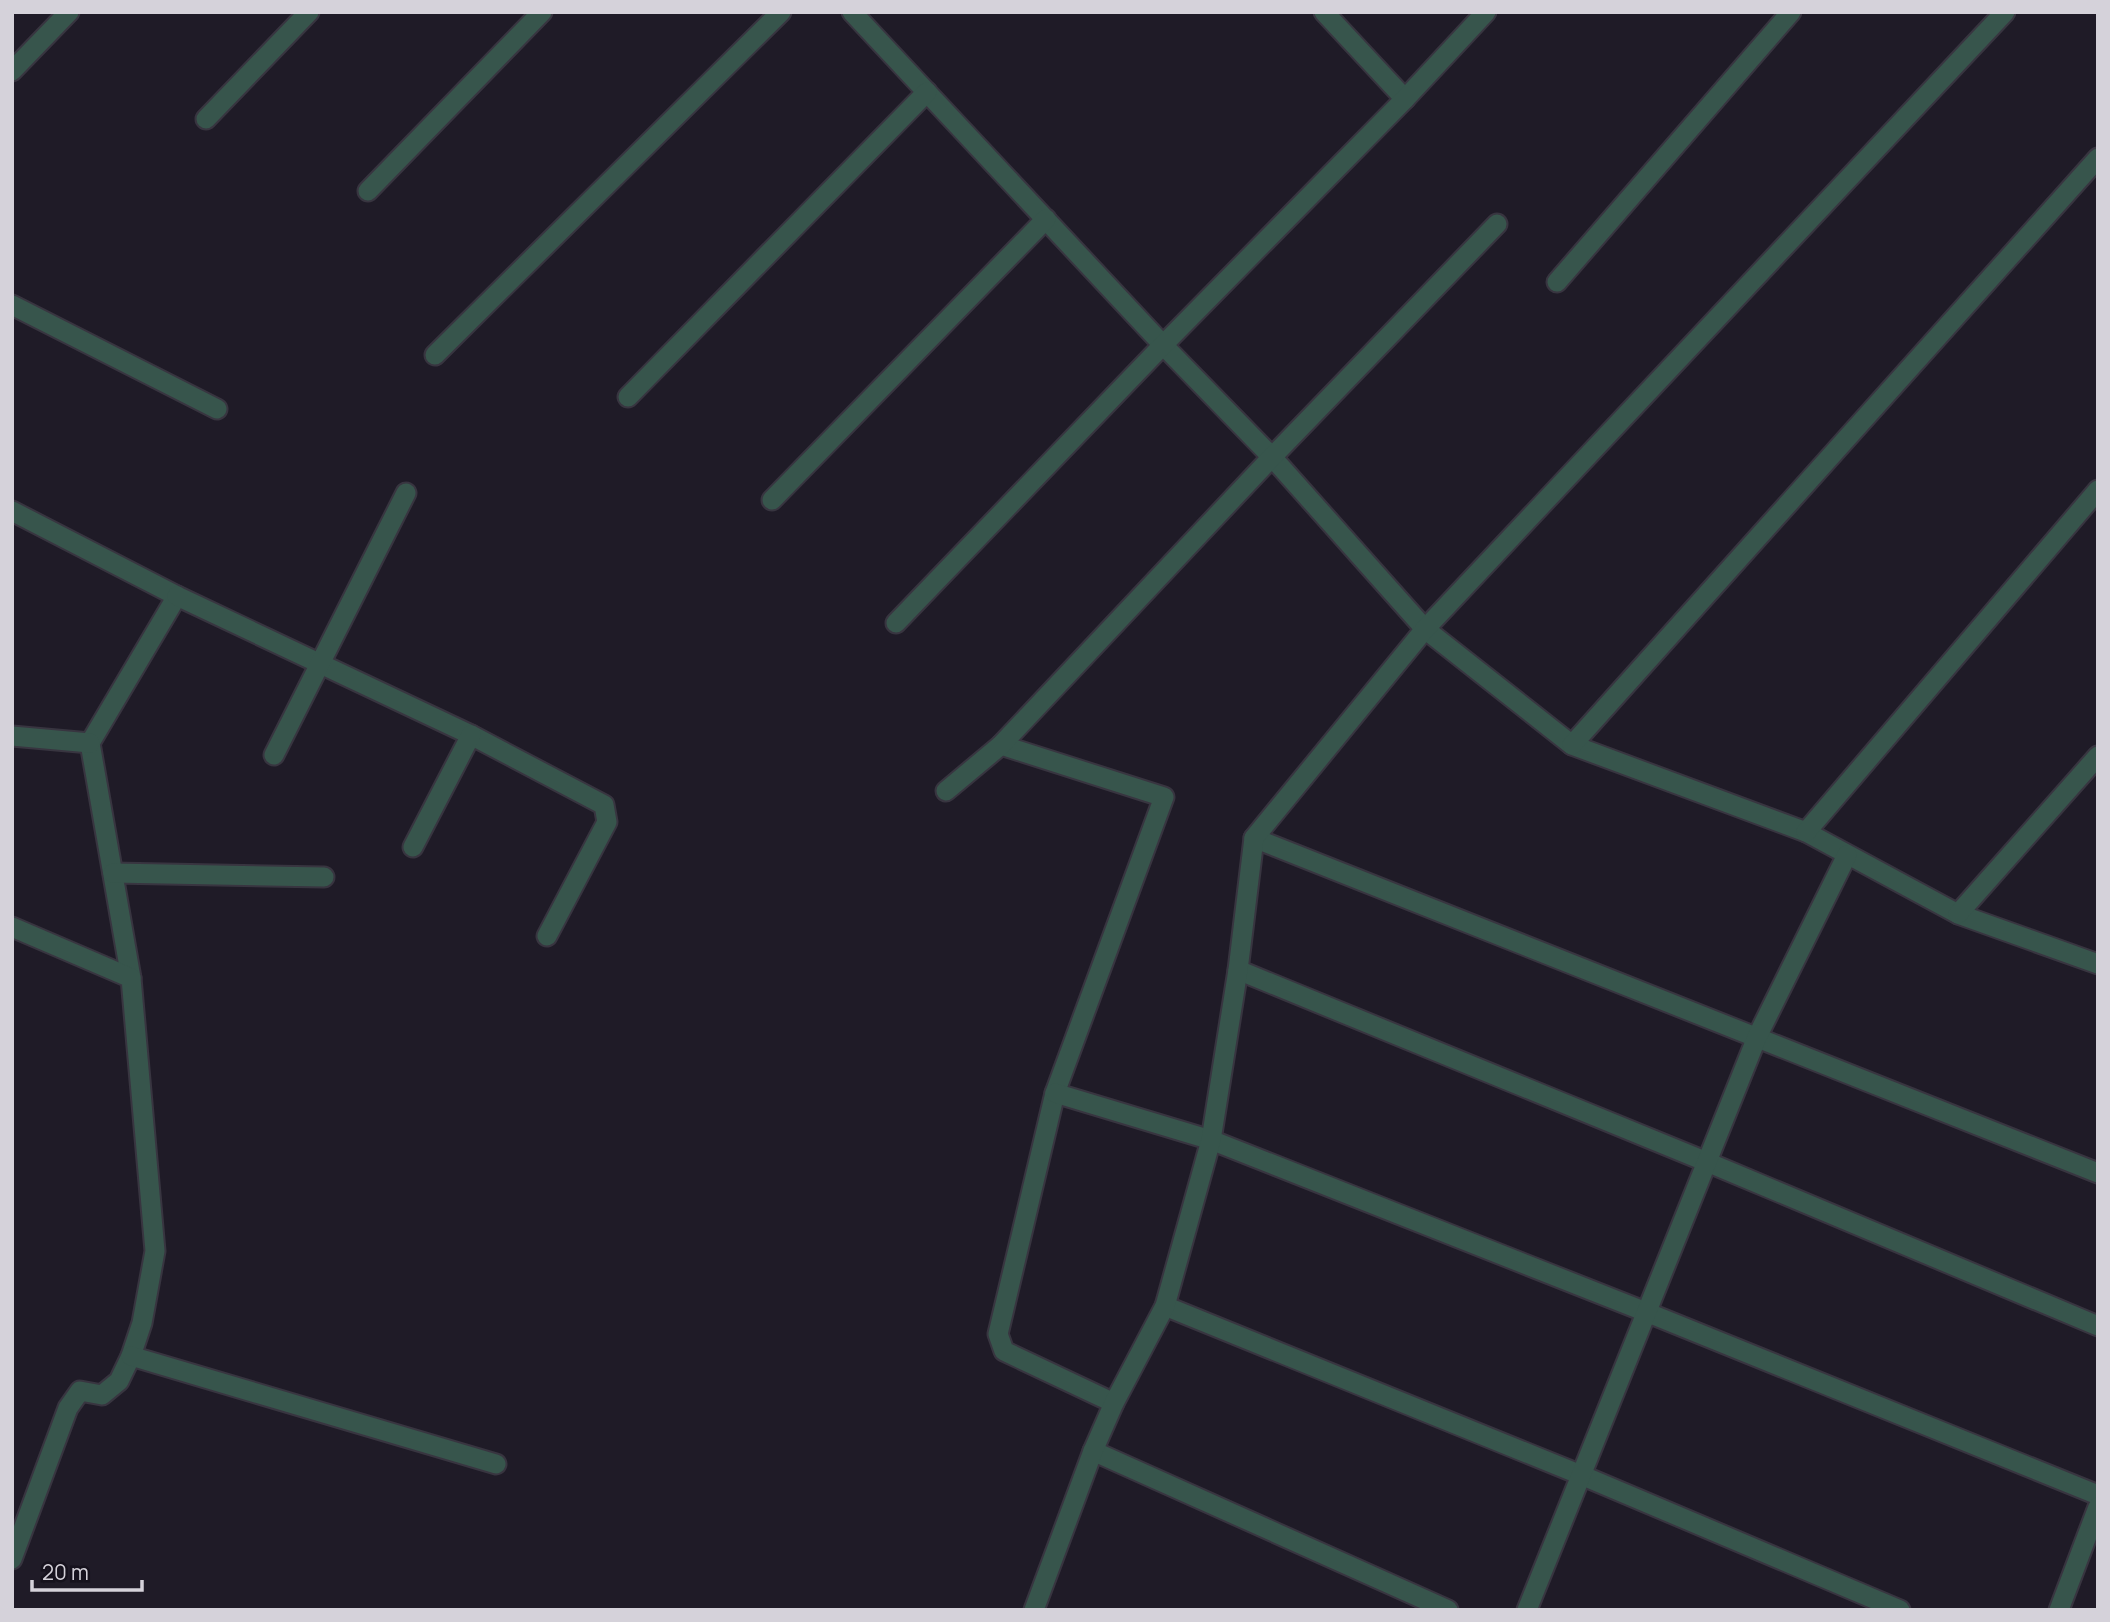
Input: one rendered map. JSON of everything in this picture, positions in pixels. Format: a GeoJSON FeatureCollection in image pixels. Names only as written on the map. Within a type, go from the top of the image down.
{"type":"FeatureCollection","features":[{"type":"Feature","properties":{"kind":"street"},"geometry":{"type":"LineString","coordinates":[[12,71],[69,12]]}},
{"type":"Feature","properties":{"kind":"street"},"geometry":{"type":"LineString","coordinates":[[206,119],[309,12]]}},
{"type":"Feature","properties":{"kind":"street"},"geometry":{"type":"LineString","coordinates":[[368,191],[542,12]]}},
{"type":"Feature","properties":{"kind":"street"},"geometry":{"type":"LineString","coordinates":[[435,355],[781,12]]}},
{"type":"Feature","properties":{"kind":"street"},"geometry":{"type":"LineString","coordinates":[[852,12],[1163,345],[1272,457],[1425,629],[1572,745],[1806,832],[1958,914],[2098,964]]}},
{"type":"Feature","properties":{"kind":"street"},"geometry":{"type":"LineString","coordinates":[[1324,12],[1405,99]]}},
{"type":"Feature","properties":{"kind":"street"},"geometry":{"type":"LineString","coordinates":[[896,623],[1163,345],[1405,99],[1486,12]]}},
{"type":"Feature","properties":{"kind":"street"},"geometry":{"type":"LineString","coordinates":[[1557,282],[1791,12]]}},
{"type":"Feature","properties":{"kind":"street"},"geometry":{"type":"LineString","coordinates":[[1034,1610],[1093,1451],[1165,1306],[1211,1140],[1238,970],[1254,838],[1425,629],[2005,12]]}},
{"type":"Feature","properties":{"kind":"street"},"geometry":{"type":"LineString","coordinates":[[628,397],[927,92]]}},
{"type":"Feature","properties":{"kind":"street"},"geometry":{"type":"LineString","coordinates":[[1572,745],[2098,158]]}},
{"type":"Feature","properties":{"kind":"street"},"geometry":{"type":"LineString","coordinates":[[772,500],[1046,219]]}},
{"type":"Feature","properties":{"kind":"street"},"geometry":{"type":"LineString","coordinates":[[946,791],[1001,745],[1272,457],[1497,224]]}},
{"type":"Feature","properties":{"kind":"street"},"geometry":{"type":"LineString","coordinates":[[12,305],[218,409]]}},
{"type":"Feature","properties":{"kind":"street"},"geometry":{"type":"LineString","coordinates":[[1806,832],[2098,490]]}},
{"type":"Feature","properties":{"kind":"street"},"geometry":{"type":"LineString","coordinates":[[274,755],[406,493]]}},
{"type":"Feature","properties":{"kind":"street"},"geometry":{"type":"LineString","coordinates":[[12,511],[177,596],[471,735],[604,805],[607,822],[547,936]]}},
{"type":"Feature","properties":{"kind":"street"},"geometry":{"type":"LineString","coordinates":[[12,1559],[68,1408],[80,1391],[102,1395],[119,1381],[131,1356],[142,1322],[155,1251],[131,978],[90,743],[177,596]]}},
{"type":"Feature","properties":{"kind":"street"},"geometry":{"type":"LineString","coordinates":[[413,847],[471,735]]}},
{"type":"Feature","properties":{"kind":"street"},"geometry":{"type":"LineString","coordinates":[[12,736],[90,743]]}},
{"type":"Feature","properties":{"kind":"street"},"geometry":{"type":"LineString","coordinates":[[1001,745],[1164,797],[1055,1093],[998,1334],[1004,1351],[1114,1404]]}},
{"type":"Feature","properties":{"kind":"street"},"geometry":{"type":"LineString","coordinates":[[1958,914],[2098,756]]}},
{"type":"Feature","properties":{"kind":"street"},"geometry":{"type":"LineString","coordinates":[[1254,838],[2098,1173]]}},
{"type":"Feature","properties":{"kind":"street"},"geometry":{"type":"LineString","coordinates":[[1527,1610],[1757,1038],[1847,855]]}},
{"type":"Feature","properties":{"kind":"street"},"geometry":{"type":"LineString","coordinates":[[113,873],[324,877]]}},
{"type":"Feature","properties":{"kind":"street"},"geometry":{"type":"LineString","coordinates":[[12,927],[131,978]]}},
{"type":"Feature","properties":{"kind":"street"},"geometry":{"type":"LineString","coordinates":[[1238,970],[2098,1326]]}},
{"type":"Feature","properties":{"kind":"street"},"geometry":{"type":"LineString","coordinates":[[1055,1093],[1211,1140],[2098,1495]]}},
{"type":"Feature","properties":{"kind":"street"},"geometry":{"type":"LineString","coordinates":[[1165,1306],[1581,1475],[1900,1610]]}},
{"type":"Feature","properties":{"kind":"street"},"geometry":{"type":"LineString","coordinates":[[131,1356],[496,1464]]}},
{"type":"Feature","properties":{"kind":"street"},"geometry":{"type":"LineString","coordinates":[[1093,1451],[1448,1610]]}},
{"type":"Feature","properties":{"kind":"street"},"geometry":{"type":"LineString","coordinates":[[2059,1610],[2098,1507]]}}]}
